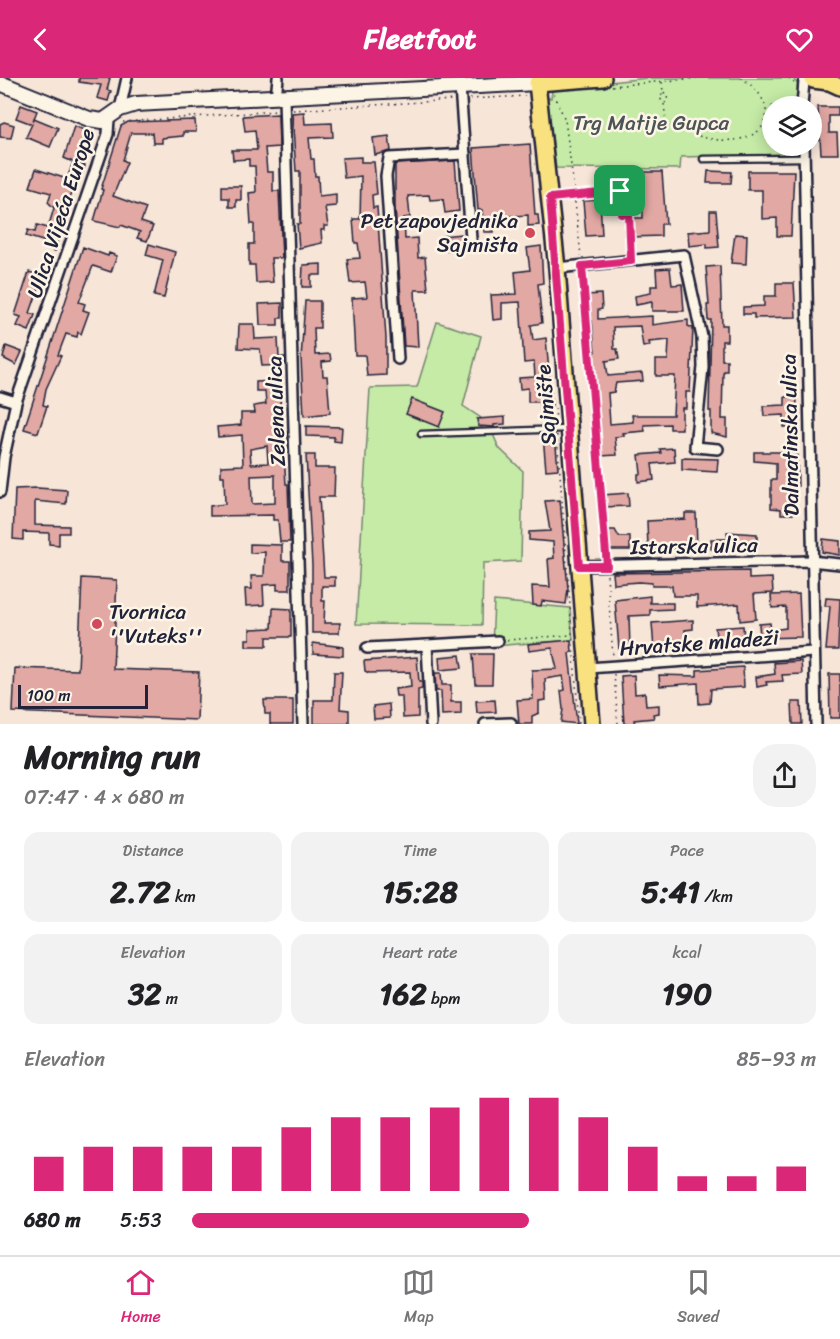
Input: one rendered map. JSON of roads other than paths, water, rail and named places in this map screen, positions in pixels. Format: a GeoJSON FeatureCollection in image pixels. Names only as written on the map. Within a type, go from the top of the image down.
{"type":"FeatureCollection","features":[{"type":"Feature","properties":{"kind":"main road"},"geometry":{"type":"LineString","coordinates":[[808,79],[829,82],[840,87]]}},
{"type":"Feature","properties":{"kind":"main road"},"geometry":{"type":"LineString","coordinates":[[0,83],[89,119],[109,122],[120,109],[136,104],[282,102],[398,85],[460,93],[539,85],[605,82]]}},
{"type":"Feature","properties":{"kind":"main road","name":"Sajmište"},"geometry":{"type":"LineString","coordinates":[[539,85],[557,268],[562,429],[579,566],[592,724]]}},
{"type":"Feature","properties":{"kind":"street"},"geometry":{"type":"LineString","coordinates":[[120,109],[127,78]]}},
{"type":"Feature","properties":{"kind":"street","name":"Zelena ulica"},"geometry":{"type":"LineString","coordinates":[[278,78],[282,102],[303,724]]}},
{"type":"Feature","properties":{"kind":"street"},"geometry":{"type":"LineString","coordinates":[[804,96],[808,79]]}},
{"type":"Feature","properties":{"kind":"street"},"geometry":{"type":"LineString","coordinates":[[460,93],[471,239]]}},
{"type":"Feature","properties":{"kind":"street","name":"Ulica Vijeća Europe"},"geometry":{"type":"LineString","coordinates":[[0,492],[2,457],[16,402],[109,122]]}},
{"type":"Feature","properties":{"kind":"street"},"geometry":{"type":"LineString","coordinates":[[398,359],[386,176],[389,158],[465,154]]}},
{"type":"Feature","properties":{"kind":"street","name":"Dalmatinska ulica"},"geometry":{"type":"LineString","coordinates":[[804,158],[810,561],[816,724]]}},
{"type":"Feature","properties":{"kind":"street"},"geometry":{"type":"LineString","coordinates":[[557,268],[684,255],[702,337],[703,367],[695,447],[718,449]]}},
{"type":"Feature","properties":{"kind":"street"},"geometry":{"type":"LineString","coordinates":[[0,397],[16,402]]}},
{"type":"Feature","properties":{"kind":"street","name":"Istarska ulica"},"geometry":{"type":"LineString","coordinates":[[579,566],[810,561],[840,564]]}},
{"type":"Feature","properties":{"kind":"street"},"geometry":{"type":"LineString","coordinates":[[367,648],[498,641]]}},
{"type":"Feature","properties":{"kind":"street"},"geometry":{"type":"LineString","coordinates":[[427,645],[431,724]]}},
{"type":"Feature","properties":{"kind":"street","name":"Hrvatske mladeži"},"geometry":{"type":"LineString","coordinates":[[588,668],[813,652]]}},
{"type":"Feature","properties":{"kind":"street"},"geometry":{"type":"LineString","coordinates":[[485,724],[511,723]]}},
{"type":"Feature","properties":{"kind":"lane"},"geometry":{"type":"LineString","coordinates":[[703,159],[804,158]]}},
{"type":"Feature","properties":{"kind":"lane"},"geometry":{"type":"LineString","coordinates":[[550,198],[620,191],[622,214]]}},
{"type":"Feature","properties":{"kind":"lane"},"geometry":{"type":"LineString","coordinates":[[421,434],[562,429]]}},
{"type":"Feature","properties":{"kind":"place","name":"Pet zapovjednika Sajmišta"},"geometry":{"type":"Point","coordinates":[530,233]}},
{"type":"Feature","properties":{"kind":"place","name":"Tvornica ''Vuteks''"},"geometry":{"type":"Point","coordinates":[97,624]}},
{"type":"Feature","properties":{"kind":"park label","name":"Trg Matije Gupca"},"geometry":{"type":"Point","coordinates":[651,123]}}]}
